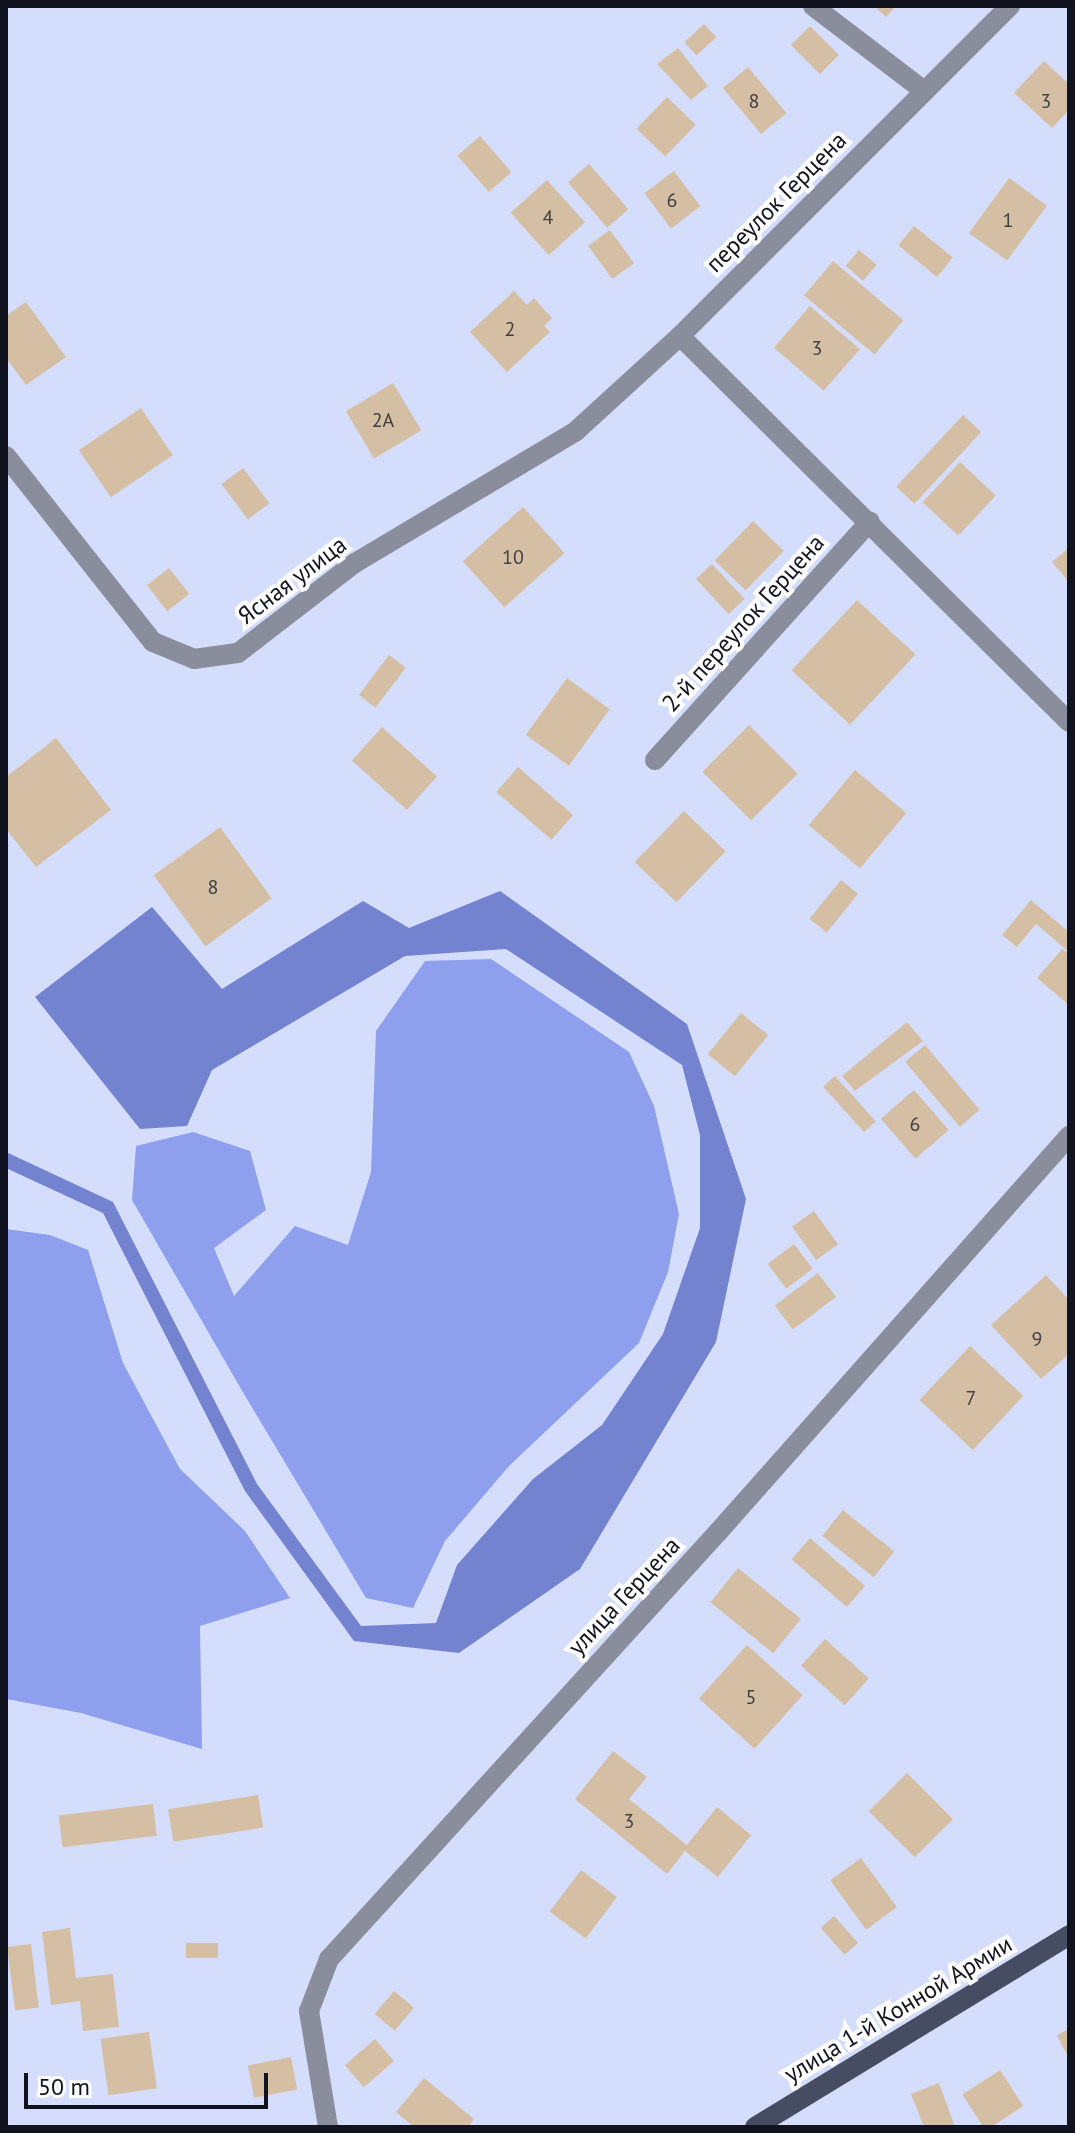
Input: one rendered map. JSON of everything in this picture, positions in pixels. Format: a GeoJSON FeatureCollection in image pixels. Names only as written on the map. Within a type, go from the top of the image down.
{"type":"FeatureCollection","features":[{"type":"Feature","properties":{"kind":"main road","name":"улица 1-й Конной Армии"},"geometry":{"type":"LineString","coordinates":[[755,2127],[1069,1935]]}},
{"type":"Feature","properties":{"kind":"street"},"geometry":{"type":"LineString","coordinates":[[813,6],[924,91]]}},
{"type":"Feature","properties":{"kind":"street","name":"переулок Герцена"},"geometry":{"type":"LineString","coordinates":[[576,431],[680,336],[1010,6]]}},
{"type":"Feature","properties":{"kind":"street"},"geometry":{"type":"LineString","coordinates":[[680,336],[870,521],[1069,722]]}},
{"type":"Feature","properties":{"kind":"street","name":"Ясная улица"},"geometry":{"type":"LineString","coordinates":[[6,456],[153,642],[194,659],[238,653],[355,563],[576,431]]}},
{"type":"Feature","properties":{"kind":"street","name":"2-й переулок Герцена"},"geometry":{"type":"LineString","coordinates":[[655,760],[870,521]]}},
{"type":"Feature","properties":{"kind":"street","name":"улица Герцена"},"geometry":{"type":"LineString","coordinates":[[328,2127],[309,2011],[329,1959],[719,1531],[1069,1136]]}},
{"type":"Feature","properties":{"kind":"shaded area"},"geometry":{"type":"Polygon","coordinates":[[[500,891],[687,1024],[746,1199],[716,1342],[580,1569],[459,1653],[354,1641],[245,1491],[103,1213],[6,1168],[6,1152],[113,1202],[257,1484],[361,1626],[436,1623],[457,1565],[533,1479],[602,1425],[663,1334],[700,1228],[700,1135],[682,1065],[506,949],[405,956],[212,1070],[187,1126],[140,1129],[35,997],[152,907],[222,989],[363,901],[409,928],[500,891]]]}},
{"type":"Feature","properties":{"kind":"shaded area"},"geometry":{"type":"Polygon","coordinates":[[[491,959],[629,1052],[654,1106],[679,1214],[668,1272],[639,1343],[509,1466],[445,1541],[413,1608],[366,1598],[132,1200],[136,1146],[193,1132],[250,1151],[266,1210],[214,1248],[234,1296],[295,1226],[348,1245],[371,1172],[376,1031],[425,961],[491,959]]]}},
{"type":"Feature","properties":{"kind":"shaded area"},"geometry":{"type":"Polygon","coordinates":[[[6,1229],[50,1235],[88,1250],[123,1363],[180,1469],[245,1531],[290,1598],[200,1626],[202,1749],[81,1713],[6,1699],[6,1229]]]}},
{"type":"Feature","properties":{"kind":"building"},"geometry":{"type":"Polygon","coordinates":[[[874,6],[896,6],[886,17],[874,6]]]}},
{"type":"Feature","properties":{"kind":"building"},"geometry":{"type":"Polygon","coordinates":[[[704,24],[716,37],[697,56],[684,42],[704,24]]]}},
{"type":"Feature","properties":{"kind":"building"},"geometry":{"type":"Polygon","coordinates":[[[810,26],[839,55],[820,74],[791,45],[810,26]]]}},
{"type":"Feature","properties":{"kind":"building"},"geometry":{"type":"Polygon","coordinates":[[[678,48],[708,86],[691,100],[657,64],[678,48]]]}},
{"type":"Feature","properties":{"kind":"building"},"geometry":{"type":"Polygon","coordinates":[[[1044,61],[1069,84],[1069,110],[1052,128],[1014,93],[1044,61]]]}},
{"type":"Feature","properties":{"kind":"building"},"geometry":{"type":"Polygon","coordinates":[[[748,67],[787,113],[761,134],[723,88],[748,67]]]}},
{"type":"Feature","properties":{"kind":"building"},"geometry":{"type":"Polygon","coordinates":[[[667,97],[696,125],[665,156],[636,129],[667,97]]]}},
{"type":"Feature","properties":{"kind":"building"},"geometry":{"type":"Polygon","coordinates":[[[480,136],[511,172],[489,192],[457,156],[480,136]]]}},
{"type":"Feature","properties":{"kind":"building"},"geometry":{"type":"Polygon","coordinates":[[[589,164],[628,209],[607,228],[568,182],[589,164]]]}},
{"type":"Feature","properties":{"kind":"building"},"geometry":{"type":"Polygon","coordinates":[[[674,171],[700,206],[671,228],[644,193],[674,171]]]}},
{"type":"Feature","properties":{"kind":"building"},"geometry":{"type":"Polygon","coordinates":[[[1009,178],[1047,206],[1007,261],[969,233],[1009,178]]]}},
{"type":"Feature","properties":{"kind":"building"},"geometry":{"type":"Polygon","coordinates":[[[547,180],[585,222],[549,255],[511,213],[547,180]]]}},
{"type":"Feature","properties":{"kind":"building"},"geometry":{"type":"Polygon","coordinates":[[[914,226],[953,257],[937,277],[898,245],[914,226]]]}},
{"type":"Feature","properties":{"kind":"building"},"geometry":{"type":"Polygon","coordinates":[[[610,230],[634,263],[612,279],[588,246],[610,230]]]}},
{"type":"Feature","properties":{"kind":"building"},"geometry":{"type":"Polygon","coordinates":[[[859,250],[877,265],[863,281],[846,266],[859,250]]]}},
{"type":"Feature","properties":{"kind":"building"},"geometry":{"type":"Polygon","coordinates":[[[833,261],[903,320],[875,355],[804,295],[833,261]]]}},
{"type":"Feature","properties":{"kind":"building"},"geometry":{"type":"Polygon","coordinates":[[[514,291],[527,305],[534,298],[552,318],[544,326],[550,332],[507,372],[470,332],[514,291]]]}},
{"type":"Feature","properties":{"kind":"building"},"geometry":{"type":"Polygon","coordinates":[[[26,302],[66,357],[26,385],[6,358],[6,316],[26,302]]]}},
{"type":"Feature","properties":{"kind":"building"},"geometry":{"type":"Polygon","coordinates":[[[810,306],[860,349],[824,391],[774,348],[810,306]]]}},
{"type":"Feature","properties":{"kind":"building"},"geometry":{"type":"Polygon","coordinates":[[[393,383],[421,430],[374,458],[346,411],[393,383]]]}},
{"type":"Feature","properties":{"kind":"building"},"geometry":{"type":"Polygon","coordinates":[[[141,408],[173,455],[111,497],[79,450],[141,408]]]}},
{"type":"Feature","properties":{"kind":"building"},"geometry":{"type":"Polygon","coordinates":[[[963,415],[981,432],[914,504],[896,487],[963,415]]]}},
{"type":"Feature","properties":{"kind":"building"},"geometry":{"type":"Polygon","coordinates":[[[960,462],[996,495],[958,536],[922,502],[960,462]]]}},
{"type":"Feature","properties":{"kind":"building"},"geometry":{"type":"Polygon","coordinates":[[[243,468],[269,503],[248,519],[221,484],[243,468]]]}},
{"type":"Feature","properties":{"kind":"building"},"geometry":{"type":"Polygon","coordinates":[[[523,507],[564,553],[504,607],[463,561],[523,507]]]}},
{"type":"Feature","properties":{"kind":"building"},"geometry":{"type":"Polygon","coordinates":[[[753,521],[784,551],[746,590],[715,561],[753,521]]]}},
{"type":"Feature","properties":{"kind":"building"},"geometry":{"type":"Polygon","coordinates":[[[1069,548],[1069,582],[1052,562],[1069,548]]]}},
{"type":"Feature","properties":{"kind":"building"},"geometry":{"type":"Polygon","coordinates":[[[712,564],[745,599],[729,614],[696,579],[712,564]]]}},
{"type":"Feature","properties":{"kind":"building"},"geometry":{"type":"Polygon","coordinates":[[[169,568],[189,594],[167,611],[147,585],[169,568]]]}},
{"type":"Feature","properties":{"kind":"building"},"geometry":{"type":"Polygon","coordinates":[[[857,600],[916,655],[850,725],[792,670],[857,600]]]}},
{"type":"Feature","properties":{"kind":"building"},"geometry":{"type":"Polygon","coordinates":[[[389,655],[406,668],[376,708],[359,695],[389,655]]]}},
{"type":"Feature","properties":{"kind":"building"},"geometry":{"type":"Polygon","coordinates":[[[567,678],[610,709],[569,766],[526,735],[567,678]]]}},
{"type":"Feature","properties":{"kind":"building"},"geometry":{"type":"Polygon","coordinates":[[[749,725],[798,774],[751,820],[702,772],[749,725]]]}},
{"type":"Feature","properties":{"kind":"building"},"geometry":{"type":"Polygon","coordinates":[[[382,727],[437,777],[407,810],[352,760],[382,727]]]}},
{"type":"Feature","properties":{"kind":"building"},"geometry":{"type":"Polygon","coordinates":[[[56,738],[111,810],[36,867],[6,829],[6,777],[56,738]]]}},
{"type":"Feature","properties":{"kind":"building"},"geometry":{"type":"Polygon","coordinates":[[[518,767],[573,815],[551,840],[496,792],[518,767]]]}},
{"type":"Feature","properties":{"kind":"building"},"geometry":{"type":"Polygon","coordinates":[[[855,770],[906,813],[860,868],[809,825],[855,770]]]}},
{"type":"Feature","properties":{"kind":"building"},"geometry":{"type":"Polygon","coordinates":[[[684,811],[726,851],[676,902],[635,862],[684,811]]]}},
{"type":"Feature","properties":{"kind":"building"},"geometry":{"type":"Polygon","coordinates":[[[220,827],[272,898],[205,946],[154,875],[220,827]]]}},
{"type":"Feature","properties":{"kind":"building"},"geometry":{"type":"Polygon","coordinates":[[[841,880],[858,894],[827,933],[810,919],[841,880]]]}},
{"type":"Feature","properties":{"kind":"building"},"geometry":{"type":"Polygon","coordinates":[[[1031,900],[1069,932],[1069,952],[1036,924],[1017,947],[1002,935],[1031,900]]]}},
{"type":"Feature","properties":{"kind":"building"},"geometry":{"type":"Polygon","coordinates":[[[1062,949],[1069,954],[1069,1005],[1037,978],[1062,949]]]}},
{"type":"Feature","properties":{"kind":"building"},"geometry":{"type":"Polygon","coordinates":[[[741,1013],[768,1035],[735,1076],[708,1054],[741,1013]]]}},
{"type":"Feature","properties":{"kind":"building"},"geometry":{"type":"Polygon","coordinates":[[[907,1022],[923,1041],[855,1091],[842,1076],[907,1022]]]}},
{"type":"Feature","properties":{"kind":"building"},"geometry":{"type":"Polygon","coordinates":[[[925,1045],[980,1110],[960,1127],[905,1062],[925,1045]]]}},
{"type":"Feature","properties":{"kind":"building"},"geometry":{"type":"Polygon","coordinates":[[[835,1076],[876,1121],[864,1132],[823,1087],[835,1076]]]}},
{"type":"Feature","properties":{"kind":"building"},"geometry":{"type":"Polygon","coordinates":[[[914,1090],[949,1130],[916,1159],[881,1119],[914,1090]]]}},
{"type":"Feature","properties":{"kind":"building"},"geometry":{"type":"Polygon","coordinates":[[[814,1211],[838,1244],[816,1260],[792,1227],[814,1211]]]}},
{"type":"Feature","properties":{"kind":"building"},"geometry":{"type":"Polygon","coordinates":[[[794,1244],[813,1269],[786,1289],[768,1264],[794,1244]]]}},
{"type":"Feature","properties":{"kind":"building"},"geometry":{"type":"Polygon","coordinates":[[[818,1273],[836,1297],[793,1329],[775,1305],[818,1273]]]}},
{"type":"Feature","properties":{"kind":"building"},"geometry":{"type":"Polygon","coordinates":[[[1046,1275],[1069,1300],[1069,1354],[1041,1379],[991,1325],[1046,1275]]]}},
{"type":"Feature","properties":{"kind":"building"},"geometry":{"type":"Polygon","coordinates":[[[970,1346],[1023,1396],[973,1450],[920,1400],[970,1346]]]}},
{"type":"Feature","properties":{"kind":"building"},"geometry":{"type":"Polygon","coordinates":[[[843,1510],[894,1552],[874,1577],[822,1536],[843,1510]]]}},
{"type":"Feature","properties":{"kind":"building"},"geometry":{"type":"Polygon","coordinates":[[[810,1538],[865,1586],[847,1607],[792,1559],[810,1538]]]}},
{"type":"Feature","properties":{"kind":"building"},"geometry":{"type":"Polygon","coordinates":[[[738,1568],[801,1619],[773,1653],[710,1602],[738,1568]]]}},
{"type":"Feature","properties":{"kind":"building"},"geometry":{"type":"Polygon","coordinates":[[[825,1639],[869,1678],[845,1705],[801,1666],[825,1639]]]}},
{"type":"Feature","properties":{"kind":"building"},"geometry":{"type":"Polygon","coordinates":[[[747,1645],[803,1695],[755,1749],[699,1699],[747,1645]]]}},
{"type":"Feature","properties":{"kind":"building"},"geometry":{"type":"Polygon","coordinates":[[[613,1751],[647,1777],[629,1799],[687,1845],[717,1807],[751,1835],[718,1877],[685,1851],[667,1874],[575,1799],[613,1751]]]}},
{"type":"Feature","properties":{"kind":"building"},"geometry":{"type":"Polygon","coordinates":[[[907,1773],[953,1819],[915,1857],[869,1811],[907,1773]]]}},
{"type":"Feature","properties":{"kind":"building"},"geometry":{"type":"Polygon","coordinates":[[[258,1795],[263,1828],[173,1842],[168,1809],[258,1795]]]}},
{"type":"Feature","properties":{"kind":"building"},"geometry":{"type":"Polygon","coordinates":[[[153,1804],[157,1836],[63,1847],[59,1816],[153,1804]]]}},
{"type":"Feature","properties":{"kind":"building"},"geometry":{"type":"Polygon","coordinates":[[[861,1858],[897,1907],[866,1930],[830,1880],[861,1858]]]}},
{"type":"Feature","properties":{"kind":"building"},"geometry":{"type":"Polygon","coordinates":[[[581,1870],[617,1897],[586,1939],[550,1912],[581,1870]]]}},
{"type":"Feature","properties":{"kind":"building"},"geometry":{"type":"Polygon","coordinates":[[[834,1916],[858,1943],[845,1955],[821,1928],[834,1916]]]}},
{"type":"Feature","properties":{"kind":"building"},"geometry":{"type":"Polygon","coordinates":[[[70,1928],[76,1978],[113,1974],[119,2027],[83,2031],[80,2001],[51,2005],[42,1932],[70,1928]]]}},
{"type":"Feature","properties":{"kind":"building"},"geometry":{"type":"Polygon","coordinates":[[[186,1943],[218,1943],[218,1958],[186,1958],[186,1943]]]}},
{"type":"Feature","properties":{"kind":"building"},"geometry":{"type":"Polygon","coordinates":[[[31,1944],[39,2008],[15,2010],[7,1947],[31,1944]]]}},
{"type":"Feature","properties":{"kind":"building"},"geometry":{"type":"Polygon","coordinates":[[[394,1991],[414,2008],[395,2031],[375,2014],[394,1991]]]}},
{"type":"Feature","properties":{"kind":"building"},"geometry":{"type":"Polygon","coordinates":[[[1069,2029],[1069,2059],[1057,2035],[1069,2029]]]}},
{"type":"Feature","properties":{"kind":"building"},"geometry":{"type":"Polygon","coordinates":[[[149,2032],[157,2088],[108,2095],[100,2039],[149,2032]]]}},
{"type":"Feature","properties":{"kind":"building"},"geometry":{"type":"Polygon","coordinates":[[[375,2039],[394,2061],[364,2087],[345,2065],[375,2039]]]}},
{"type":"Feature","properties":{"kind":"building"},"geometry":{"type":"Polygon","coordinates":[[[291,2057],[297,2089],[254,2098],[248,2065],[291,2057]]]}},
{"type":"Feature","properties":{"kind":"building"},"geometry":{"type":"Polygon","coordinates":[[[1000,2070],[1023,2106],[991,2127],[983,2127],[962,2095],[1000,2070]]]}},
{"type":"Feature","properties":{"kind":"building"},"geometry":{"type":"Polygon","coordinates":[[[424,2078],[474,2119],[468,2127],[414,2127],[396,2112],[424,2078]]]}},
{"type":"Feature","properties":{"kind":"building"},"geometry":{"type":"Polygon","coordinates":[[[939,2083],[955,2127],[924,2127],[911,2094],[939,2083]]]}}]}
